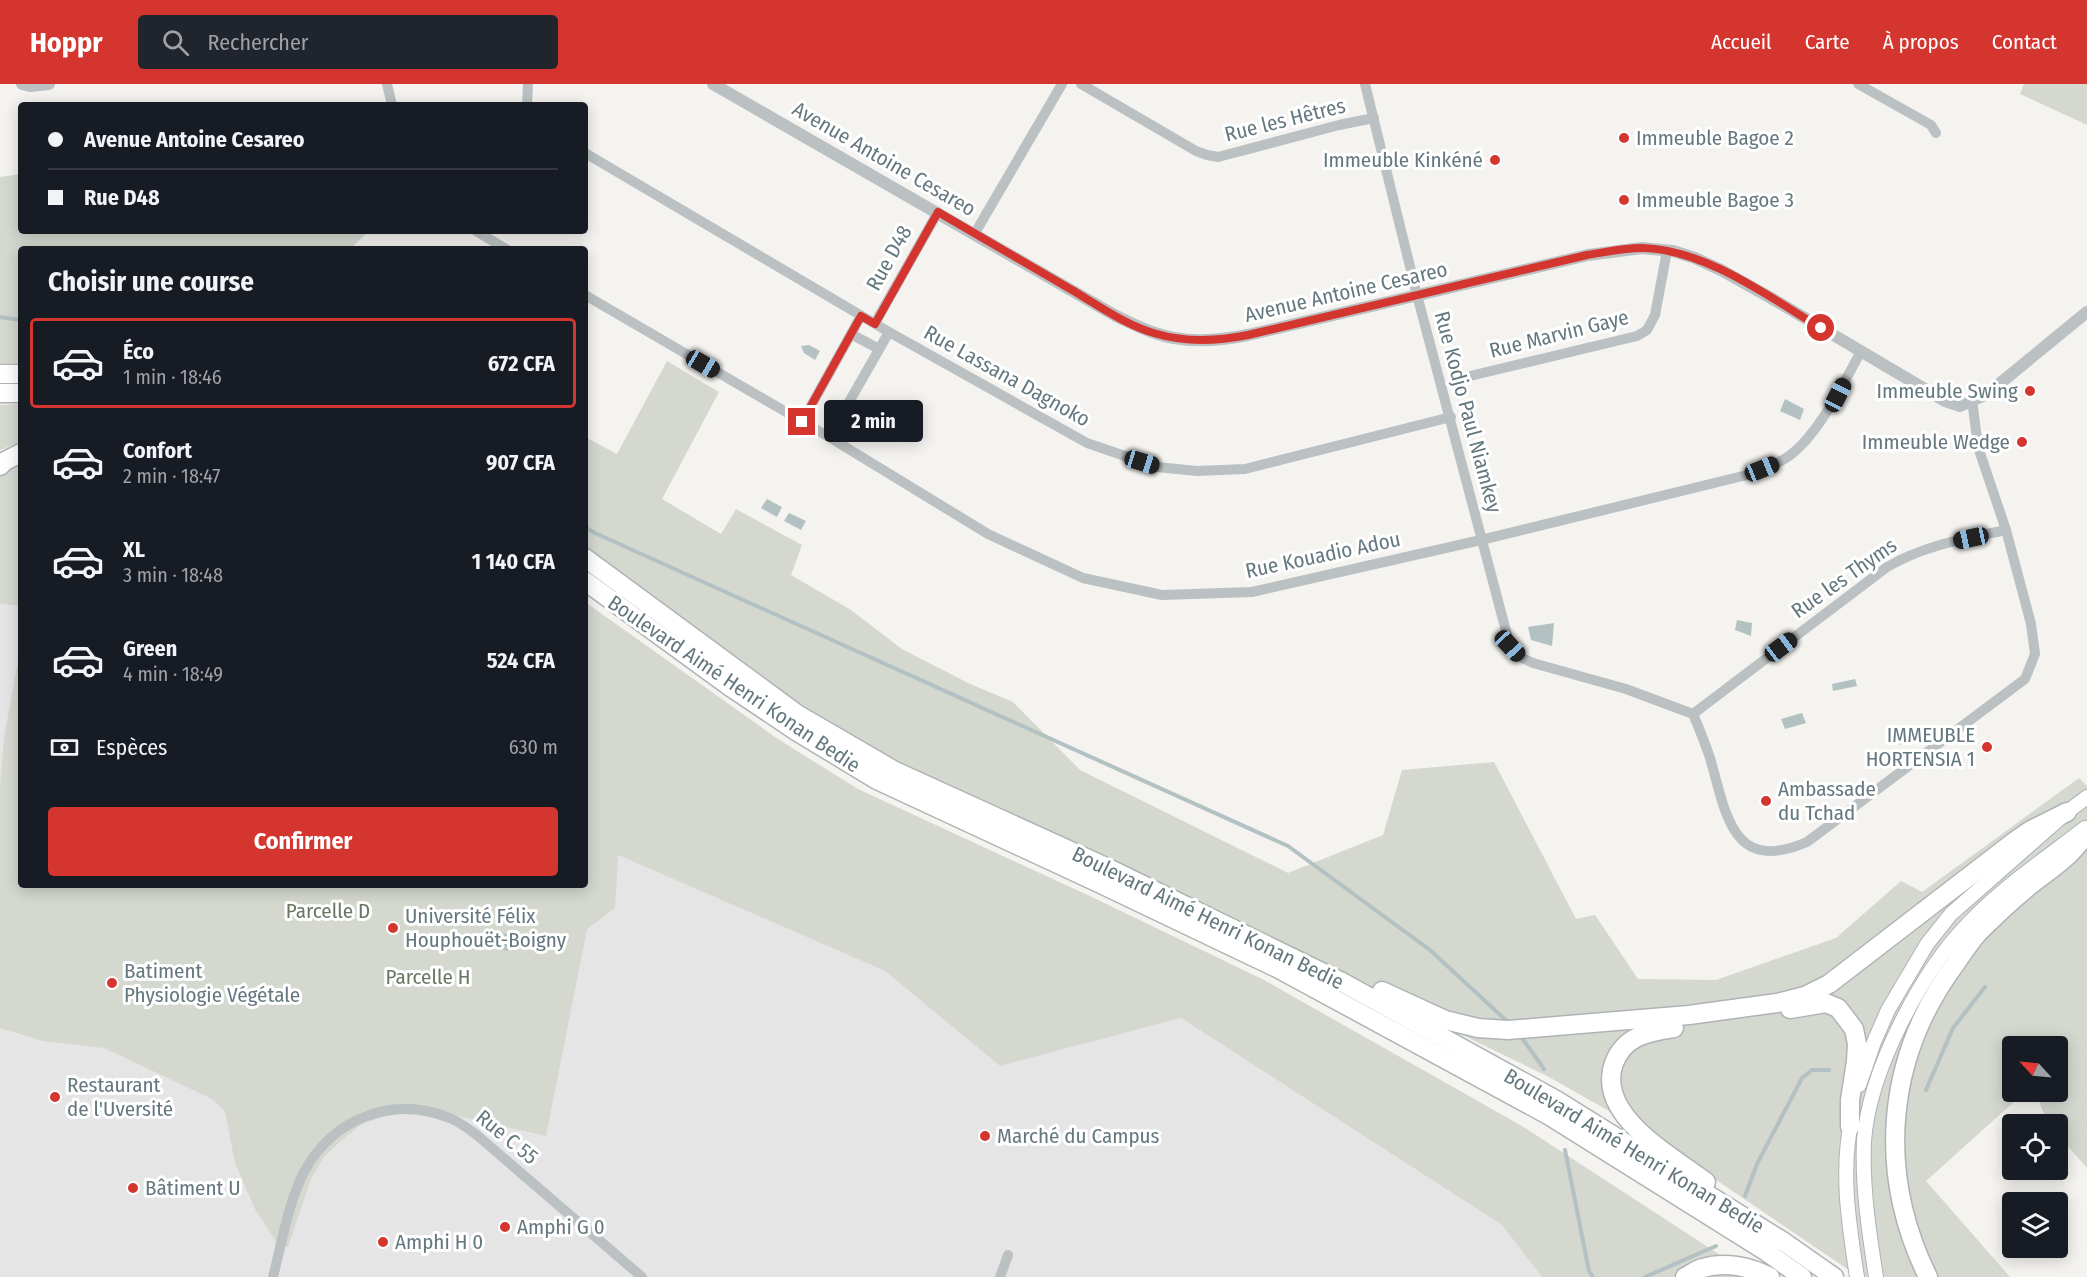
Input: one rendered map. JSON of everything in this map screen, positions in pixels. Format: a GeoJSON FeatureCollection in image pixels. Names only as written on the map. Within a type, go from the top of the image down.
{"type":"FeatureCollection","features":[{"type":"Feature","properties":{"kind":"highway"},"geometry":{"type":"LineString","coordinates":[[0,374],[18,374]]}},
{"type":"Feature","properties":{"kind":"highway"},"geometry":{"type":"LineString","coordinates":[[0,393],[18,393]]}},
{"type":"Feature","properties":{"kind":"highway","name":"Boulevard Aimé Henri Konan Bedie"},"geometry":{"type":"LineString","coordinates":[[588,560],[797,714],[895,771],[1108,868],[1340,981],[1524,1083],[1584,1136],[1764,1250],[1802,1277]]}},
{"type":"Feature","properties":{"kind":"highway","name":"Boulevard Aimé Henri Konan Bedie"},"geometry":{"type":"LineString","coordinates":[[588,583],[729,686],[796,731],[877,780],[1279,969],[1553,1108],[1784,1242],[1834,1277]]}},
{"type":"Feature","properties":{"kind":"highway"},"geometry":{"type":"LineString","coordinates":[[1340,981],[1358,982],[1375,987],[1437,1016],[1463,1025],[1508,1030],[1689,1015],[1777,1003],[1805,996],[1829,984],[2023,836],[2067,812]]}},
{"type":"Feature","properties":{"kind":"highway"},"geometry":{"type":"LineString","coordinates":[[1928,1277],[1911,1239],[1899,1192],[1895,1160],[1898,1100],[1904,1066],[1916,1030],[1938,987],[1977,935],[2025,889],[2080,845],[2087,828]]}},
{"type":"Feature","properties":{"kind":"highway"},"geometry":{"type":"LineString","coordinates":[[1784,1242],[1637,1130],[1616,1101],[1611,1083],[1616,1059],[1630,1041],[1645,1032],[1826,1004],[1838,1008],[1854,1029],[1856,1061],[1850,1100],[1850,1126]]}},
{"type":"Feature","properties":{"kind":"highway"},"geometry":{"type":"LineString","coordinates":[[1685,1277],[1703,1268],[1729,1265],[1755,1269],[1770,1277]]}},
{"type":"Feature","properties":{"kind":"main road"},"geometry":{"type":"LineString","coordinates":[[1857,1277],[1847,1192],[1846,1170],[1850,1126],[1860,1078],[1893,1001],[1927,944],[1951,914],[2087,797]]}},
{"type":"Feature","properties":{"kind":"main road"},"geometry":{"type":"LineString","coordinates":[[1875,1273],[1866,1212],[1863,1170],[1864,1138],[1868,1114],[1881,1069],[1902,1020],[1926,980],[1968,924],[2005,890],[2087,828]]}},
{"type":"Feature","properties":{"kind":"street"},"geometry":{"type":"LineString","coordinates":[[22,84],[49,84]]}},
{"type":"Feature","properties":{"kind":"street"},"geometry":{"type":"LineString","coordinates":[[387,84],[391,102]]}},
{"type":"Feature","properties":{"kind":"street"},"geometry":{"type":"LineString","coordinates":[[526,102],[528,84]]}},
{"type":"Feature","properties":{"kind":"street","name":"Avenue Antoine Cesareo"},"geometry":{"type":"LineString","coordinates":[[714,84],[1116,316],[1156,334],[1177,338],[1201,341],[1223,340],[1612,250],[1642,248],[1666,250],[1695,258],[1721,270],[1945,401],[1960,406],[1987,394],[2087,312]]}},
{"type":"Feature","properties":{"kind":"street"},"geometry":{"type":"LineString","coordinates":[[975,233],[1062,84]]}},
{"type":"Feature","properties":{"kind":"street","name":"Rue les Hêtres"},"geometry":{"type":"LineString","coordinates":[[1082,84],[1196,151],[1218,157],[1374,118]]}},
{"type":"Feature","properties":{"kind":"street","name":"Rue Kodjo Paul Niamkey"},"geometry":{"type":"LineString","coordinates":[[1365,84],[1417,294],[1510,646],[1520,657],[1533,663],[1635,692],[1693,714]]}},
{"type":"Feature","properties":{"kind":"street"},"geometry":{"type":"LineString","coordinates":[[1858,84],[1931,125],[1936,133]]}},
{"type":"Feature","properties":{"kind":"street","name":"Rue Lassana Dagnoko"},"geometry":{"type":"LineString","coordinates":[[588,155],[861,316],[1088,443],[1157,467],[1197,471],[1245,469],[1450,417]]}},
{"type":"Feature","properties":{"kind":"street","name":"Rue D48"},"geometry":{"type":"LineString","coordinates":[[875,324],[938,212]]}},
{"type":"Feature","properties":{"kind":"street"},"geometry":{"type":"LineString","coordinates":[[481,234],[501,246]]}},
{"type":"Feature","properties":{"kind":"street","name":"Rue Marvin Gaye"},"geometry":{"type":"LineString","coordinates":[[1470,376],[1637,336],[1647,330],[1655,315],[1666,250]]}},
{"type":"Feature","properties":{"kind":"street","name":"Rue Kouadio Adou"},"geometry":{"type":"LineString","coordinates":[[588,297],[829,437],[988,534],[1083,578],[1162,595],[1252,592],[1482,540],[1751,474],[1786,458],[1801,446],[1838,395],[1861,351]]}},
{"type":"Feature","properties":{"kind":"street","name":"Rue D48"},"geometry":{"type":"LineString","coordinates":[[802,422],[861,316]]}},
{"type":"Feature","properties":{"kind":"street"},"geometry":{"type":"LineString","coordinates":[[829,437],[889,332]]}},
{"type":"Feature","properties":{"kind":"street"},"geometry":{"type":"LineString","coordinates":[[851,334],[879,349]]}},
{"type":"Feature","properties":{"kind":"street"},"geometry":{"type":"LineString","coordinates":[[1693,714],[1709,756],[1725,813],[1738,837],[1753,847],[1770,853],[1788,850],[1807,842],[2025,679],[2035,654],[2031,624],[2006,530],[1978,447],[1972,399]]}},
{"type":"Feature","properties":{"kind":"street","name":"Rue les Thyms"},"geometry":{"type":"LineString","coordinates":[[1693,714],[1887,567],[1910,554],[1935,545],[2006,530]]}},
{"type":"Feature","properties":{"kind":"street","name":"Rue C 55"},"geometry":{"type":"LineString","coordinates":[[273,1277],[294,1197],[304,1172],[319,1149],[334,1133],[356,1120],[381,1111],[406,1109],[431,1112],[453,1119],[478,1136],[642,1277]]}},
{"type":"Feature","properties":{"kind":"street"},"geometry":{"type":"LineString","coordinates":[[1000,1277],[1008,1255]]}},
{"type":"Feature","properties":{"kind":"street"},"geometry":{"type":"LineString","coordinates":[[623,1277],[630,1267]]}},
{"type":"Feature","properties":{"kind":"shaded area"},"geometry":{"type":"Polygon","coordinates":[[[809,345],[820,351],[815,360],[804,353],[801,346],[809,345]]]}},
{"type":"Feature","properties":{"kind":"shaded area"},"geometry":{"type":"Polygon","coordinates":[[[1785,399],[1804,409],[1800,420],[1780,411],[1785,399]]]}},
{"type":"Feature","properties":{"kind":"shaded area"},"geometry":{"type":"Polygon","coordinates":[[[767,499],[782,507],[777,517],[761,508],[767,499]]]}},
{"type":"Feature","properties":{"kind":"shaded area"},"geometry":{"type":"Polygon","coordinates":[[[789,513],[806,521],[801,530],[784,521],[789,513]]]}},
{"type":"Feature","properties":{"kind":"shaded area","name":"Université Félix Houphouët-Boigny"},"geometry":{"type":"Polygon","coordinates":[[[0,604],[18,606],[18,888],[588,888],[588,882],[618,855],[885,971],[1000,1066],[1181,1018],[1502,1225],[1542,1277],[0,1277],[0,604]]]}},
{"type":"Feature","properties":{"kind":"shaded area"},"geometry":{"type":"Polygon","coordinates":[[[1737,620],[1752,623],[1751,636],[1735,630],[1737,620]]]}},
{"type":"Feature","properties":{"kind":"shaded area"},"geometry":{"type":"Polygon","coordinates":[[[1554,623],[1552,646],[1531,640],[1528,627],[1554,623]]]}},
{"type":"Feature","properties":{"kind":"shaded area"},"geometry":{"type":"Polygon","coordinates":[[[1855,679],[1857,686],[1833,691],[1832,684],[1855,679]]]}},
{"type":"Feature","properties":{"kind":"shaded area"},"geometry":{"type":"Polygon","coordinates":[[[1802,713],[1806,723],[1785,729],[1781,719],[1802,713]]]}},
{"type":"Feature","properties":{"kind":"shaded area"},"geometry":{"type":"Polygon","coordinates":[[[1911,725],[1918,732],[1900,745],[1895,736],[1911,725]]]}},
{"type":"Feature","properties":{"kind":"shaded area"},"geometry":{"type":"Polygon","coordinates":[[[489,930],[511,935],[508,951],[486,946],[489,930]]]}},
{"type":"Feature","properties":{"kind":"green space"},"geometry":{"type":"Polygon","coordinates":[[[2024,84],[2087,84],[2087,125],[2020,94],[2024,84]]]}},
{"type":"Feature","properties":{"kind":"green space"},"geometry":{"type":"Polygon","coordinates":[[[18,174],[18,234],[366,234],[353,246],[18,246],[18,363],[0,363],[0,177],[18,174]]]}},
{"type":"Feature","properties":{"kind":"green space"},"geometry":{"type":"Polygon","coordinates":[[[667,361],[719,392],[662,499],[721,534],[736,509],[802,545],[791,575],[851,610],[902,649],[968,683],[1013,702],[1080,770],[1288,873],[1383,835],[1402,770],[1494,762],[1576,919],[1595,915],[1638,979],[1716,980],[1836,938],[1901,881],[1922,892],[2079,778],[2087,786],[2087,1168],[2068,1146],[2068,1114],[2044,1114],[2039,1102],[2068,1102],[2068,1036],[2002,1036],[2002,1102],[2014,1102],[1926,1181],[2010,1277],[1859,1277],[1641,1129],[1547,1076],[1280,947],[873,756],[588,558],[588,439],[617,454],[667,361]]]}},
{"type":"Feature","properties":{"kind":"green space"},"geometry":{"type":"Polygon","coordinates":[[[18,404],[18,443],[0,450],[0,405],[18,404]]]}},
{"type":"Feature","properties":{"kind":"green space"},"geometry":{"type":"Polygon","coordinates":[[[18,464],[18,606],[0,604],[0,475],[18,464]]]}},
{"type":"Feature","properties":{"kind":"green space"},"geometry":{"type":"Polygon","coordinates":[[[588,604],[778,739],[858,789],[1094,898],[1264,980],[1522,1126],[1754,1277],[1542,1277],[1502,1225],[1181,1018],[1000,1066],[885,971],[618,855],[615,908],[587,929],[546,1136],[422,1108],[394,1113],[362,1124],[324,1157],[311,1179],[288,1247],[277,1243],[255,1209],[235,1163],[225,1111],[212,1099],[104,1048],[43,1041],[0,1028],[0,788],[4,738],[18,661],[18,888],[588,888],[588,604]]]}},
{"type":"Feature","properties":{"kind":"waterway"},"geometry":{"type":"LineString","coordinates":[[0,317],[18,320]]}},
{"type":"Feature","properties":{"kind":"waterway"},"geometry":{"type":"LineString","coordinates":[[588,529],[1288,846],[1430,950],[1509,1023]]}},
{"type":"Feature","properties":{"kind":"waterway"},"geometry":{"type":"LineString","coordinates":[[1926,1090],[1953,1028],[1985,987]]}},
{"type":"Feature","properties":{"kind":"waterway"},"geometry":{"type":"LineString","coordinates":[[1520,1035],[1544,1069]]}},
{"type":"Feature","properties":{"kind":"waterway"},"geometry":{"type":"LineString","coordinates":[[1745,1196],[1757,1164],[1802,1078],[1812,1070],[1829,1070]]}},
{"type":"Feature","properties":{"kind":"waterway"},"geometry":{"type":"LineString","coordinates":[[1565,1150],[1589,1271],[1593,1277]]}},
{"type":"Feature","properties":{"kind":"waterway"},"geometry":{"type":"LineString","coordinates":[[1645,1277],[1716,1246]]}},
{"type":"Feature","properties":{"kind":"place","name":"Immeuble Bagoe 2"},"geometry":{"type":"Point","coordinates":[1624,138]}},
{"type":"Feature","properties":{"kind":"place","name":"Immeuble Kinkéné"},"geometry":{"type":"Point","coordinates":[1495,160]}},
{"type":"Feature","properties":{"kind":"place","name":"Immeuble Bagoe 3"},"geometry":{"type":"Point","coordinates":[1624,200]}},
{"type":"Feature","properties":{"kind":"place","name":"Immeuble Swing"},"geometry":{"type":"Point","coordinates":[2030,391]}},
{"type":"Feature","properties":{"kind":"place","name":"Immeuble Wedge"},"geometry":{"type":"Point","coordinates":[2022,442]}},
{"type":"Feature","properties":{"kind":"place","name":"IMMEUBLE HORTENSIA 1"},"geometry":{"type":"Point","coordinates":[1987,747]}},
{"type":"Feature","properties":{"kind":"place","name":"Ambassade du Tchad"},"geometry":{"type":"Point","coordinates":[1766,801]}},
{"type":"Feature","properties":{"kind":"place","name":"Université Félix Houphouët-Boigny"},"geometry":{"type":"Point","coordinates":[393,928]}},
{"type":"Feature","properties":{"kind":"place","name":"Batiment Physiologie Végétale"},"geometry":{"type":"Point","coordinates":[112,983]}},
{"type":"Feature","properties":{"kind":"place","name":"Restaurant de l'Uversité"},"geometry":{"type":"Point","coordinates":[55,1097]}},
{"type":"Feature","properties":{"kind":"place","name":"Marché du Campus"},"geometry":{"type":"Point","coordinates":[985,1136]}},
{"type":"Feature","properties":{"kind":"place","name":"Bâtiment U"},"geometry":{"type":"Point","coordinates":[133,1188]}},
{"type":"Feature","properties":{"kind":"place","name":"Amphi G 0"},"geometry":{"type":"Point","coordinates":[505,1227]}},
{"type":"Feature","properties":{"kind":"place","name":"Amphi H 0"},"geometry":{"type":"Point","coordinates":[383,1242]}},
{"type":"Feature","properties":{"kind":"route"},"geometry":{"type":"LineString","coordinates":[[802,422],[861,316],[875,324],[938,212],[1116,316],[1156,334],[1177,338],[1201,341],[1223,340],[1587,255],[1612,250],[1642,248],[1673,251],[1695,258],[1721,270],[1821,328]]}},
{"type":"Feature","properties":{"kind":"park label","name":"Parcelle D"},"geometry":{"type":"Point","coordinates":[328,911]}},
{"type":"Feature","properties":{"kind":"park label","name":"Parcelle H"},"geometry":{"type":"Point","coordinates":[428,977]}}]}
